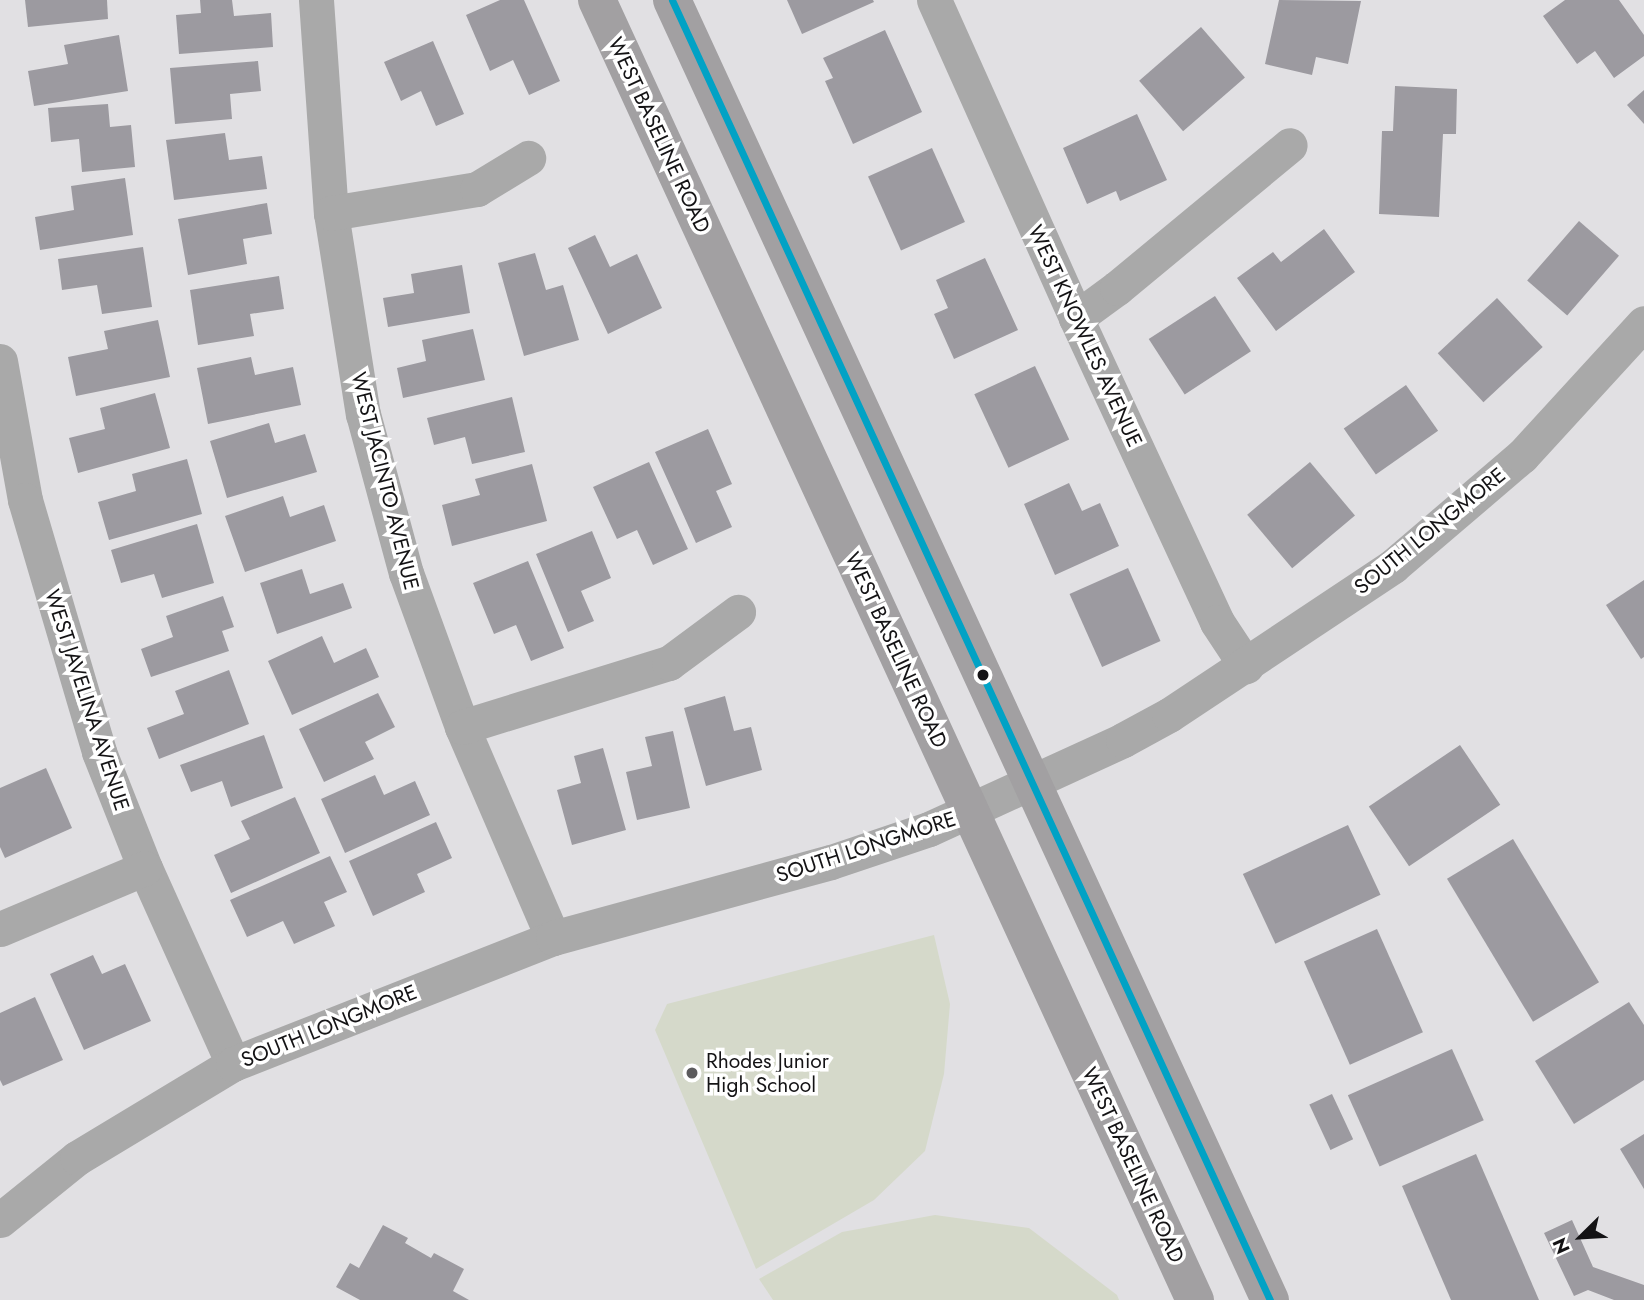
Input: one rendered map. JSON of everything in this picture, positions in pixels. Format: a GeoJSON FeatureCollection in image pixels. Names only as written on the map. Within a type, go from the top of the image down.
{"type":"FeatureCollection","features":[{"type":"Feature","properties":{"kind":"main road","name":"WEST BASELINE ROAD"},"geometry":{"type":"LineString","coordinates":[[597,0],[1195,1300]]}},
{"type":"Feature","properties":{"kind":"main road"},"geometry":{"type":"LineString","coordinates":[[672,0],[1270,1300]]}},
{"type":"Feature","properties":{"kind":"street","name":"WEST JACINTO AVENUE"},"geometry":{"type":"LineString","coordinates":[[316,0],[331,213],[363,414],[406,573],[462,727],[552,938]]}},
{"type":"Feature","properties":{"kind":"street","name":"WEST KNOWLES AVENUE"},"geometry":{"type":"LineString","coordinates":[[934,0],[1076,318],[1217,622],[1246,666]]}},
{"type":"Feature","properties":{"kind":"street"},"geometry":{"type":"LineString","coordinates":[[1076,318],[1117,288],[1290,145]]}},
{"type":"Feature","properties":{"kind":"street"},"geometry":{"type":"LineString","coordinates":[[331,213],[477,188],[528,158]]}},
{"type":"Feature","properties":{"kind":"street","name":"SOUTH LONGMORE"},"geometry":{"type":"LineString","coordinates":[[0,1220],[76,1158],[233,1064],[552,938],[831,862],[971,811],[1157,721],[1246,666],[1393,566],[1513,464],[1644,323]]}},
{"type":"Feature","properties":{"kind":"street","name":"WEST JAVELINA AVENUE"},"geometry":{"type":"LineString","coordinates":[[0,361],[13,505],[99,752],[145,868],[233,1064]]}},
{"type":"Feature","properties":{"kind":"street"},"geometry":{"type":"LineString","coordinates":[[462,727],[668,663],[738,612]]}},
{"type":"Feature","properties":{"kind":"street"},"geometry":{"type":"LineString","coordinates":[[0,929],[145,868]]}},
{"type":"Feature","properties":{"kind":"shaded area"},"geometry":{"type":"Polygon","coordinates":[[[934,935],[950,1004],[944,1074],[925,1151],[874,1200],[756,1269],[655,1030],[667,1004],[934,935]]]}},
{"type":"Feature","properties":{"kind":"shaded area"},"geometry":{"type":"Polygon","coordinates":[[[935,1215],[1029,1228],[1117,1295],[1119,1300],[773,1300],[759,1279],[842,1232],[935,1215]]]}},
{"type":"Feature","properties":{"kind":"building"},"geometry":{"type":"Polygon","coordinates":[[[25,0],[107,0],[108,19],[28,27],[25,0]]]}},
{"type":"Feature","properties":{"kind":"building"},"geometry":{"type":"Polygon","coordinates":[[[200,0],[232,0],[234,16],[271,13],[273,47],[179,54],[176,15],[201,13],[200,0]]]}},
{"type":"Feature","properties":{"kind":"building"},"geometry":{"type":"Polygon","coordinates":[[[500,0],[524,0],[560,81],[529,95],[513,60],[490,71],[466,15],[500,0]]]}},
{"type":"Feature","properties":{"kind":"building"},"geometry":{"type":"Polygon","coordinates":[[[787,0],[873,0],[874,2],[802,34],[787,0]]]}},
{"type":"Feature","properties":{"kind":"building"},"geometry":{"type":"Polygon","coordinates":[[[1279,0],[1361,1],[1348,64],[1316,57],[1312,75],[1265,64],[1279,0]]]}},
{"type":"Feature","properties":{"kind":"building"},"geometry":{"type":"Polygon","coordinates":[[[1565,0],[1619,0],[1644,35],[1644,56],[1614,78],[1595,51],[1577,64],[1543,16],[1565,0]]]}},
{"type":"Feature","properties":{"kind":"building"},"geometry":{"type":"Polygon","coordinates":[[[1201,27],[1245,78],[1183,131],[1139,81],[1201,27]]]}},
{"type":"Feature","properties":{"kind":"building"},"geometry":{"type":"Polygon","coordinates":[[[885,30],[922,112],[853,144],[825,81],[833,78],[823,58],[885,30]]]}},
{"type":"Feature","properties":{"kind":"building"},"geometry":{"type":"Polygon","coordinates":[[[119,35],[128,91],[34,106],[28,71],[68,64],[64,45],[119,35]]]}},
{"type":"Feature","properties":{"kind":"building"},"geometry":{"type":"Polygon","coordinates":[[[433,41],[464,114],[436,126],[421,91],[401,101],[384,62],[433,41]]]}},
{"type":"Feature","properties":{"kind":"building"},"geometry":{"type":"Polygon","coordinates":[[[258,61],[261,91],[230,94],[232,119],[175,124],[170,68],[258,61]]]}},
{"type":"Feature","properties":{"kind":"building"},"geometry":{"type":"Polygon","coordinates":[[[1395,86],[1457,89],[1456,134],[1443,134],[1439,217],[1379,214],[1382,131],[1393,131],[1395,86]]]}},
{"type":"Feature","properties":{"kind":"building"},"geometry":{"type":"Polygon","coordinates":[[[1644,90],[1644,124],[1627,105],[1644,90]]]}},
{"type":"Feature","properties":{"kind":"building"},"geometry":{"type":"Polygon","coordinates":[[[108,104],[110,127],[131,125],[135,167],[82,172],[79,139],[51,142],[48,108],[108,104]]]}},
{"type":"Feature","properties":{"kind":"building"},"geometry":{"type":"Polygon","coordinates":[[[1137,114],[1167,180],[1120,201],[1116,191],[1087,204],[1063,148],[1137,114]]]}},
{"type":"Feature","properties":{"kind":"building"},"geometry":{"type":"Polygon","coordinates":[[[225,133],[229,160],[262,156],[267,189],[174,200],[166,140],[225,133]]]}},
{"type":"Feature","properties":{"kind":"building"},"geometry":{"type":"Polygon","coordinates":[[[932,148],[965,222],[901,250],[868,176],[932,148]]]}},
{"type":"Feature","properties":{"kind":"building"},"geometry":{"type":"Polygon","coordinates":[[[125,178],[133,235],[40,250],[35,217],[74,210],[71,186],[125,178]]]}},
{"type":"Feature","properties":{"kind":"building"},"geometry":{"type":"Polygon","coordinates":[[[267,203],[272,234],[243,239],[247,264],[188,275],[178,219],[267,203]]]}},
{"type":"Feature","properties":{"kind":"building"},"geometry":{"type":"Polygon","coordinates":[[[1579,221],[1619,256],[1567,315],[1527,281],[1579,221]]]}},
{"type":"Feature","properties":{"kind":"building"},"geometry":{"type":"Polygon","coordinates":[[[1324,229],[1355,272],[1276,331],[1237,278],[1273,252],[1281,262],[1324,229]]]}},
{"type":"Feature","properties":{"kind":"building"},"geometry":{"type":"Polygon","coordinates":[[[595,235],[610,267],[637,254],[662,308],[608,334],[568,248],[595,235]]]}},
{"type":"Feature","properties":{"kind":"building"},"geometry":{"type":"Polygon","coordinates":[[[143,247],[152,307],[102,314],[97,285],[62,290],[58,259],[143,247]]]}},
{"type":"Feature","properties":{"kind":"building"},"geometry":{"type":"Polygon","coordinates":[[[535,253],[546,290],[563,285],[579,340],[524,356],[498,263],[535,253]]]}},
{"type":"Feature","properties":{"kind":"building"},"geometry":{"type":"Polygon","coordinates":[[[985,258],[1018,330],[954,359],[934,314],[948,308],[936,280],[985,258]]]}},
{"type":"Feature","properties":{"kind":"building"},"geometry":{"type":"Polygon","coordinates":[[[462,265],[470,313],[388,327],[383,298],[414,293],[411,274],[462,265]]]}},
{"type":"Feature","properties":{"kind":"building"},"geometry":{"type":"Polygon","coordinates":[[[279,276],[284,309],[250,314],[254,336],[198,345],[190,290],[279,276]]]}},
{"type":"Feature","properties":{"kind":"building"},"geometry":{"type":"Polygon","coordinates":[[[1215,296],[1251,351],[1185,394],[1149,339],[1215,296]]]}},
{"type":"Feature","properties":{"kind":"building"},"geometry":{"type":"Polygon","coordinates":[[[1497,298],[1543,347],[1483,402],[1438,353],[1497,298]]]}},
{"type":"Feature","properties":{"kind":"building"},"geometry":{"type":"Polygon","coordinates":[[[158,320],[170,377],[76,396],[68,357],[108,349],[104,331],[158,320]]]}},
{"type":"Feature","properties":{"kind":"building"},"geometry":{"type":"Polygon","coordinates":[[[473,329],[485,380],[403,398],[397,368],[426,361],[422,340],[473,329]]]}},
{"type":"Feature","properties":{"kind":"building"},"geometry":{"type":"Polygon","coordinates":[[[251,357],[255,375],[293,367],[301,405],[208,424],[197,368],[251,357]]]}},
{"type":"Feature","properties":{"kind":"building"},"geometry":{"type":"Polygon","coordinates":[[[1035,366],[1069,439],[1009,468],[974,394],[1035,366]]]}},
{"type":"Feature","properties":{"kind":"building"},"geometry":{"type":"Polygon","coordinates":[[[1406,385],[1438,431],[1376,474],[1344,429],[1406,385]]]}},
{"type":"Feature","properties":{"kind":"building"},"geometry":{"type":"Polygon","coordinates":[[[155,393],[170,448],[78,473],[69,438],[105,429],[100,408],[155,393]]]}},
{"type":"Feature","properties":{"kind":"building"},"geometry":{"type":"Polygon","coordinates":[[[512,397],[525,452],[472,464],[465,437],[434,445],[427,418],[512,397]]]}},
{"type":"Feature","properties":{"kind":"building"},"geometry":{"type":"Polygon","coordinates":[[[269,423],[275,443],[305,434],[317,472],[227,498],[210,441],[269,423]]]}},
{"type":"Feature","properties":{"kind":"building"},"geometry":{"type":"Polygon","coordinates":[[[708,429],[732,484],[716,491],[732,527],[696,543],[655,452],[708,429]]]}},
{"type":"Feature","properties":{"kind":"building"},"geometry":{"type":"Polygon","coordinates":[[[187,459],[202,514],[109,540],[98,502],[136,491],[132,474],[187,459]]]}},
{"type":"Feature","properties":{"kind":"building"},"geometry":{"type":"Polygon","coordinates":[[[649,462],[688,549],[653,565],[637,530],[617,539],[593,487],[649,462]]]}},
{"type":"Feature","properties":{"kind":"building"},"geometry":{"type":"Polygon","coordinates":[[[1310,462],[1355,516],[1292,568],[1247,515],[1310,462]]]}},
{"type":"Feature","properties":{"kind":"building"},"geometry":{"type":"Polygon","coordinates":[[[532,464],[547,521],[452,546],[442,505],[480,495],[475,479],[532,464]]]}},
{"type":"Feature","properties":{"kind":"building"},"geometry":{"type":"Polygon","coordinates":[[[1069,483],[1082,511],[1100,503],[1119,546],[1055,575],[1024,504],[1069,483]]]}},
{"type":"Feature","properties":{"kind":"building"},"geometry":{"type":"Polygon","coordinates":[[[283,496],[290,517],[324,505],[336,541],[245,572],[225,516],[283,496]]]}},
{"type":"Feature","properties":{"kind":"building"},"geometry":{"type":"Polygon","coordinates":[[[197,524],[214,583],[162,598],[154,574],[121,583],[111,550],[197,524]]]}},
{"type":"Feature","properties":{"kind":"building"},"geometry":{"type":"Polygon","coordinates":[[[592,531],[611,578],[581,591],[594,621],[568,632],[536,554],[592,531]]]}},
{"type":"Feature","properties":{"kind":"building"},"geometry":{"type":"Polygon","coordinates":[[[528,561],[564,648],[531,661],[516,625],[494,634],[473,583],[528,561]]]}},
{"type":"Feature","properties":{"kind":"building"},"geometry":{"type":"Polygon","coordinates":[[[1128,568],[1161,641],[1102,667],[1070,594],[1128,568]]]}},
{"type":"Feature","properties":{"kind":"building"},"geometry":{"type":"Polygon","coordinates":[[[302,569],[310,594],[343,583],[352,608],[277,634],[260,583],[302,569]]]}},
{"type":"Feature","properties":{"kind":"building"},"geometry":{"type":"Polygon","coordinates":[[[1644,580],[1644,657],[1641,659],[1606,605],[1644,580]]]}},
{"type":"Feature","properties":{"kind":"building"},"geometry":{"type":"Polygon","coordinates":[[[223,596],[234,627],[222,631],[229,651],[151,677],[141,649],[173,637],[166,616],[223,596]]]}},
{"type":"Feature","properties":{"kind":"building"},"geometry":{"type":"Polygon","coordinates":[[[322,636],[334,663],[366,648],[379,677],[292,715],[268,661],[322,636]]]}},
{"type":"Feature","properties":{"kind":"building"},"geometry":{"type":"Polygon","coordinates":[[[229,670],[249,724],[159,759],[147,728],[184,714],[175,691],[229,670]]]}},
{"type":"Feature","properties":{"kind":"building"},"geometry":{"type":"Polygon","coordinates":[[[378,693],[395,727],[365,742],[374,759],[324,782],[299,729],[378,693]]]}},
{"type":"Feature","properties":{"kind":"building"},"geometry":{"type":"Polygon","coordinates":[[[725,696],[734,731],[751,727],[762,770],[706,786],[684,708],[725,696]]]}},
{"type":"Feature","properties":{"kind":"building"},"geometry":{"type":"Polygon","coordinates":[[[673,731],[690,808],[637,820],[626,772],[652,766],[645,737],[673,731]]]}},
{"type":"Feature","properties":{"kind":"building"},"geometry":{"type":"Polygon","coordinates":[[[264,735],[283,788],[231,807],[222,781],[191,792],[180,765],[264,735]]]}},
{"type":"Feature","properties":{"kind":"building"},"geometry":{"type":"Polygon","coordinates":[[[1460,745],[1500,805],[1409,866],[1369,807],[1460,745]]]}},
{"type":"Feature","properties":{"kind":"building"},"geometry":{"type":"Polygon","coordinates":[[[603,748],[626,830],[572,845],[557,790],[581,783],[574,756],[603,748]]]}},
{"type":"Feature","properties":{"kind":"building"},"geometry":{"type":"Polygon","coordinates":[[[46,768],[72,828],[5,858],[0,847],[0,788],[46,768]]]}},
{"type":"Feature","properties":{"kind":"building"},"geometry":{"type":"Polygon","coordinates":[[[375,775],[384,795],[415,781],[430,815],[345,853],[321,799],[375,775]]]}},
{"type":"Feature","properties":{"kind":"building"},"geometry":{"type":"Polygon","coordinates":[[[295,797],[320,853],[231,893],[214,855],[250,839],[241,821],[295,797]]]}},
{"type":"Feature","properties":{"kind":"building"},"geometry":{"type":"Polygon","coordinates":[[[436,822],[452,858],[417,874],[425,892],[373,916],[349,861],[436,822]]]}},
{"type":"Feature","properties":{"kind":"building"},"geometry":{"type":"Polygon","coordinates":[[[1348,825],[1381,895],[1275,944],[1243,874],[1348,825]]]}},
{"type":"Feature","properties":{"kind":"building"},"geometry":{"type":"Polygon","coordinates":[[[1513,839],[1599,982],[1533,1022],[1447,879],[1513,839]]]}},
{"type":"Feature","properties":{"kind":"building"},"geometry":{"type":"Polygon","coordinates":[[[330,856],[347,892],[324,902],[335,926],[294,944],[283,921],[247,937],[230,900],[330,856]]]}},
{"type":"Feature","properties":{"kind":"building"},"geometry":{"type":"Polygon","coordinates":[[[1377,929],[1423,1032],[1350,1065],[1304,962],[1377,929]]]}},
{"type":"Feature","properties":{"kind":"building"},"geometry":{"type":"Polygon","coordinates":[[[93,955],[102,974],[125,964],[151,1021],[84,1050],[50,974],[93,955]]]}},
{"type":"Feature","properties":{"kind":"building"},"geometry":{"type":"Polygon","coordinates":[[[35,997],[63,1060],[3,1086],[0,1080],[0,1013],[35,997]]]}},
{"type":"Feature","properties":{"kind":"building"},"geometry":{"type":"Polygon","coordinates":[[[1629,1002],[1644,1025],[1644,1080],[1574,1124],[1535,1061],[1629,1002]]]}},
{"type":"Feature","properties":{"kind":"building"},"geometry":{"type":"Polygon","coordinates":[[[1452,1049],[1484,1120],[1380,1167],[1348,1095],[1452,1049]]]}},
{"type":"Feature","properties":{"kind":"building"},"geometry":{"type":"Polygon","coordinates":[[[1332,1094],[1353,1139],[1330,1150],[1309,1105],[1332,1094]]]}},
{"type":"Feature","properties":{"kind":"building"},"geometry":{"type":"Polygon","coordinates":[[[1644,1134],[1644,1189],[1620,1149],[1644,1134]]]}},
{"type":"Feature","properties":{"kind":"building"},"geometry":{"type":"Polygon","coordinates":[[[1476,1154],[1539,1300],[1451,1300],[1402,1186],[1476,1154]]]}},
{"type":"Feature","properties":{"kind":"building"},"geometry":{"type":"Polygon","coordinates":[[[1572,1220],[1593,1267],[1644,1285],[1644,1300],[1614,1300],[1588,1290],[1574,1296],[1544,1233],[1572,1220]]]}},
{"type":"Feature","properties":{"kind":"building"},"geometry":{"type":"Polygon","coordinates":[[[383,1225],[408,1238],[405,1243],[431,1258],[434,1253],[464,1269],[453,1291],[469,1300],[360,1300],[336,1287],[350,1263],[359,1268],[383,1225]]]}},
{"type":"Feature","properties":{"kind":"transit line"},"geometry":{"type":"LineString","coordinates":[[672,0],[1270,1300]]}},
{"type":"Feature","properties":{"kind":"place","name":"Rhodes Junior High School"},"geometry":{"type":"Point","coordinates":[692,1073]}}]}
